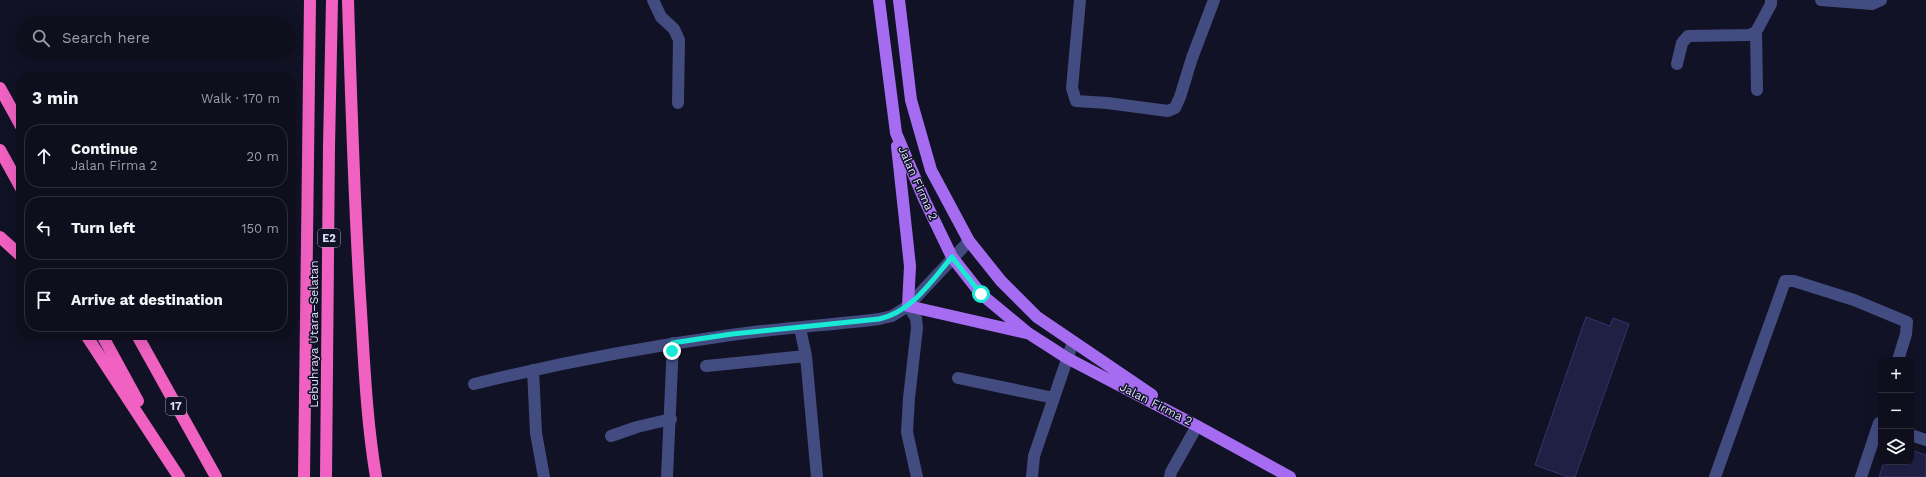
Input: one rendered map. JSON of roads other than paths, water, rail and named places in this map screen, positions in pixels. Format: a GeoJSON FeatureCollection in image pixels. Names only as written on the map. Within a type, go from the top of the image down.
{"type":"FeatureCollection","features":[{"type":"Feature","properties":{"kind":"highway","name":"Lebuhraya Utara–Selatan"},"geometry":{"type":"LineString","coordinates":[[304,477],[310,0]]}},
{"type":"Feature","properties":{"kind":"highway","name":"Lebuhraya Utara–Selatan"},"geometry":{"type":"LineString","coordinates":[[326,477],[332,0]]}},
{"type":"Feature","properties":{"kind":"highway"},"geometry":{"type":"LineString","coordinates":[[348,0],[352,167],[363,347],[376,477]]}},
{"type":"Feature","properties":{"kind":"highway"},"geometry":{"type":"LineString","coordinates":[[0,88],[16,117]]}},
{"type":"Feature","properties":{"kind":"highway"},"geometry":{"type":"LineString","coordinates":[[0,150],[16,179]]}},
{"type":"Feature","properties":{"kind":"highway"},"geometry":{"type":"LineString","coordinates":[[0,237],[16,251]]}},
{"type":"Feature","properties":{"kind":"highway"},"geometry":{"type":"LineString","coordinates":[[89,340],[179,477]]}},
{"type":"Feature","properties":{"kind":"highway","name":"17"},"geometry":{"type":"LineString","coordinates":[[105,340],[179,477]]}},
{"type":"Feature","properties":{"kind":"highway","name":"17"},"geometry":{"type":"LineString","coordinates":[[140,340],[216,477]]}},
{"type":"Feature","properties":{"kind":"main road","name":"Jalan Firma 2"},"geometry":{"type":"LineString","coordinates":[[879,0],[896,133],[924,199],[952,257],[981,294],[1028,333],[1067,358],[1197,426]]}},
{"type":"Feature","properties":{"kind":"main road","name":"Jalan Firma 2"},"geometry":{"type":"LineString","coordinates":[[899,0],[911,100],[931,170],[969,241],[1001,281],[1037,317],[1197,426]]}},
{"type":"Feature","properties":{"kind":"main road"},"geometry":{"type":"LineString","coordinates":[[896,133],[910,266],[908,306],[1028,333]]}},
{"type":"Feature","properties":{"kind":"main road"},"geometry":{"type":"LineString","coordinates":[[1197,426],[1290,477]]}},
{"type":"Feature","properties":{"kind":"street"},"geometry":{"type":"LineString","coordinates":[[653,0],[661,17],[674,29],[679,40],[678,103]]}},
{"type":"Feature","properties":{"kind":"street"},"geometry":{"type":"LineString","coordinates":[[1080,0],[1072,88],[1076,101],[1107,103],[1168,111],[1174,108],[1180,97],[1192,58],[1214,0]]}},
{"type":"Feature","properties":{"kind":"street"},"geometry":{"type":"LineString","coordinates":[[1757,90],[1756,32],[1771,4],[1771,0]]}},
{"type":"Feature","properties":{"kind":"street"},"geometry":{"type":"LineString","coordinates":[[1821,0],[1872,4],[1882,0]]}},
{"type":"Feature","properties":{"kind":"street"},"geometry":{"type":"LineString","coordinates":[[1677,64],[1682,43],[1688,36],[1749,35],[1756,32]]}},
{"type":"Feature","properties":{"kind":"street"},"geometry":{"type":"LineString","coordinates":[[474,384],[534,370],[672,343],[732,334],[800,328],[879,319],[892,316],[908,306],[952,257],[969,241]]}},
{"type":"Feature","properties":{"kind":"street"},"geometry":{"type":"LineString","coordinates":[[1715,477],[1785,281],[1794,281],[1854,300],[1907,322],[1906,334],[1899,357]]}},
{"type":"Feature","properties":{"kind":"street"},"geometry":{"type":"LineString","coordinates":[[908,306],[916,318],[917,328],[909,398],[907,432],[917,477]]}},
{"type":"Feature","properties":{"kind":"street"},"geometry":{"type":"LineString","coordinates":[[800,328],[806,356],[817,477]]}},
{"type":"Feature","properties":{"kind":"street"},"geometry":{"type":"LineString","coordinates":[[1032,477],[1034,456],[1073,342]]}},
{"type":"Feature","properties":{"kind":"street"},"geometry":{"type":"LineString","coordinates":[[667,477],[671,419],[672,343]]}},
{"type":"Feature","properties":{"kind":"street"},"geometry":{"type":"LineString","coordinates":[[706,366],[806,356]]}},
{"type":"Feature","properties":{"kind":"street"},"geometry":{"type":"LineString","coordinates":[[534,370],[536,433],[544,477]]}},
{"type":"Feature","properties":{"kind":"street"},"geometry":{"type":"LineString","coordinates":[[958,378],[1054,398]]}},
{"type":"Feature","properties":{"kind":"street"},"geometry":{"type":"LineString","coordinates":[[610,436],[637,427],[671,419]]}},
{"type":"Feature","properties":{"kind":"street"},"geometry":{"type":"LineString","coordinates":[[1170,477],[1171,472],[1197,426]]}},
{"type":"Feature","properties":{"kind":"street"},"geometry":{"type":"LineString","coordinates":[[1861,477],[1878,427]]}},
{"type":"Feature","properties":{"kind":"street"},"geometry":{"type":"LineString","coordinates":[[1914,436],[1926,440]]}}]}
